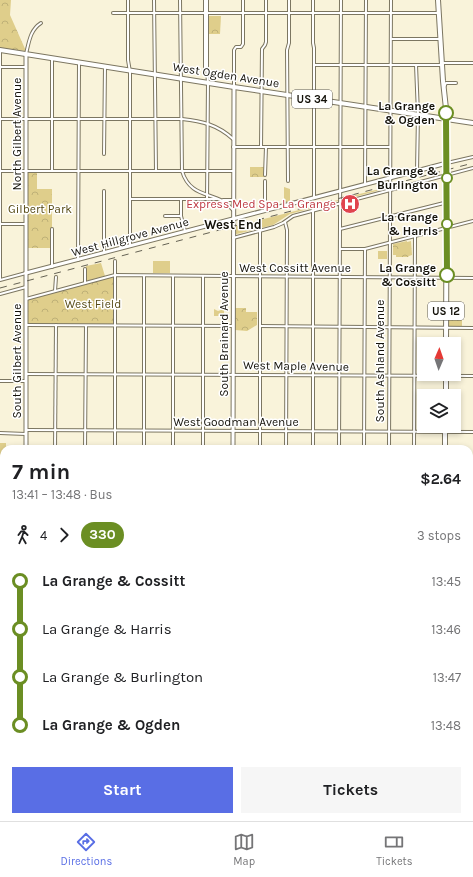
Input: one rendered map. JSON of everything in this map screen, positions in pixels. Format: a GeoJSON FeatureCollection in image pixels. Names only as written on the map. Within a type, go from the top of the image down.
{"type":"FeatureCollection","features":[{"type":"Feature","properties":{"kind":"main road","name":"US 12"},"geometry":{"type":"LineString","coordinates":[[438,0],[447,118],[446,337]]}},
{"type":"Feature","properties":{"kind":"main road","name":"US 34"},"geometry":{"type":"LineString","coordinates":[[0,50],[26,54]]}},
{"type":"Feature","properties":{"kind":"main road","name":"West Ogden Avenue"},"geometry":{"type":"LineString","coordinates":[[26,54],[390,111],[447,118]]}},
{"type":"Feature","properties":{"kind":"main road","name":"US 34"},"geometry":{"type":"LineString","coordinates":[[447,118],[473,123]]}},
{"type":"Feature","properties":{"kind":"main road"},"geometry":{"type":"LineString","coordinates":[[445,445],[446,433]]}},
{"type":"Feature","properties":{"kind":"street"},"geometry":{"type":"LineString","coordinates":[[128,0],[128,60],[130,70],[130,245]]}},
{"type":"Feature","properties":{"kind":"street"},"geometry":{"type":"LineString","coordinates":[[154,0],[156,171]]}},
{"type":"Feature","properties":{"kind":"street"},"geometry":{"type":"LineString","coordinates":[[180,0],[182,171],[188,184],[207,196],[221,199],[233,210]]}},
{"type":"Feature","properties":{"kind":"street"},"geometry":{"type":"LineString","coordinates":[[206,0],[205,68],[207,70],[208,82],[207,199]]}},
{"type":"Feature","properties":{"kind":"street"},"geometry":{"type":"LineString","coordinates":[[234,87],[234,50],[236,47],[241,47],[243,44],[243,0]]}},
{"type":"Feature","properties":{"kind":"street"},"geometry":{"type":"LineString","coordinates":[[260,147],[261,50],[266,42],[266,0]]}},
{"type":"Feature","properties":{"kind":"street"},"geometry":{"type":"LineString","coordinates":[[288,181],[287,50],[289,43],[289,0]]}},
{"type":"Feature","properties":{"kind":"street"},"geometry":{"type":"LineString","coordinates":[[313,0],[314,198]]}},
{"type":"Feature","properties":{"kind":"street"},"geometry":{"type":"LineString","coordinates":[[339,445],[342,0]]}},
{"type":"Feature","properties":{"kind":"street"},"geometry":{"type":"LineString","coordinates":[[365,184],[366,0]]}},
{"type":"Feature","properties":{"kind":"street","name":"South Ashland Avenue"},"geometry":{"type":"LineString","coordinates":[[389,445],[391,0]]}},
{"type":"Feature","properties":{"kind":"street"},"geometry":{"type":"LineString","coordinates":[[113,13],[439,13]]}},
{"type":"Feature","properties":{"kind":"street","name":"North Gilbert Avenue"},"geometry":{"type":"LineString","coordinates":[[26,273],[26,54],[33,30],[41,23]]}},
{"type":"Feature","properties":{"kind":"street"},"geometry":{"type":"LineString","coordinates":[[391,39],[440,39]]}},
{"type":"Feature","properties":{"kind":"street"},"geometry":{"type":"LineString","coordinates":[[0,50],[0,280],[26,273]]}},
{"type":"Feature","properties":{"kind":"street"},"geometry":{"type":"LineString","coordinates":[[52,58],[52,171]]}},
{"type":"Feature","properties":{"kind":"street"},"geometry":{"type":"LineString","coordinates":[[78,260],[79,62]]}},
{"type":"Feature","properties":{"kind":"street"},"geometry":{"type":"LineString","coordinates":[[314,65],[416,65],[473,63]]}},
{"type":"Feature","properties":{"kind":"street"},"geometry":{"type":"LineString","coordinates":[[416,65],[418,114],[417,171]]}},
{"type":"Feature","properties":{"kind":"street"},"geometry":{"type":"LineString","coordinates":[[104,154],[105,66]]}},
{"type":"Feature","properties":{"kind":"street"},"geometry":{"type":"LineString","coordinates":[[0,67],[26,67]]}},
{"type":"Feature","properties":{"kind":"street"},"geometry":{"type":"LineString","coordinates":[[444,88],[446,83],[456,83]]}},
{"type":"Feature","properties":{"kind":"street","name":"South Brainard Avenue"},"geometry":{"type":"LineString","coordinates":[[233,445],[234,87]]}},
{"type":"Feature","properties":{"kind":"street"},"geometry":{"type":"LineString","coordinates":[[0,119],[182,118],[208,123],[225,131],[233,138]]}},
{"type":"Feature","properties":{"kind":"street"},"geometry":{"type":"LineString","coordinates":[[233,147],[390,147]]}},
{"type":"Feature","properties":{"kind":"street"},"geometry":{"type":"LineString","coordinates":[[265,175],[266,147]]}},
{"type":"Feature","properties":{"kind":"street"},"geometry":{"type":"LineString","coordinates":[[447,163],[473,157]]}},
{"type":"Feature","properties":{"kind":"street","name":"West Hillgrove Avenue"},"geometry":{"type":"LineString","coordinates":[[26,273],[447,163]]}},
{"type":"Feature","properties":{"kind":"street"},"geometry":{"type":"LineString","coordinates":[[233,238],[260,231],[285,222],[292,216],[473,168]]}},
{"type":"Feature","properties":{"kind":"street"},"geometry":{"type":"LineString","coordinates":[[0,171],[233,171]]}},
{"type":"Feature","properties":{"kind":"street"},"geometry":{"type":"LineString","coordinates":[[265,180],[265,210]]}},
{"type":"Feature","properties":{"kind":"street"},"geometry":{"type":"LineString","coordinates":[[104,191],[104,252]]}},
{"type":"Feature","properties":{"kind":"street"},"geometry":{"type":"LineString","coordinates":[[197,199],[199,192]]}},
{"type":"Feature","properties":{"kind":"street"},"geometry":{"type":"LineString","coordinates":[[130,199],[233,200]]}},
{"type":"Feature","properties":{"kind":"street"},"geometry":{"type":"LineString","coordinates":[[181,199],[181,216],[185,231]]}},
{"type":"Feature","properties":{"kind":"street"},"geometry":{"type":"LineString","coordinates":[[340,229],[444,203],[447,205]]}},
{"type":"Feature","properties":{"kind":"street"},"geometry":{"type":"LineString","coordinates":[[313,210],[313,445]]}},
{"type":"Feature","properties":{"kind":"street"},"geometry":{"type":"LineString","coordinates":[[165,216],[181,216]]}},
{"type":"Feature","properties":{"kind":"street"},"geometry":{"type":"LineString","coordinates":[[340,249],[365,249],[473,221]]}},
{"type":"Feature","properties":{"kind":"street"},"geometry":{"type":"LineString","coordinates":[[285,222],[287,226],[286,445]]}},
{"type":"Feature","properties":{"kind":"street"},"geometry":{"type":"LineString","coordinates":[[0,224],[26,224]]}},
{"type":"Feature","properties":{"kind":"street"},"geometry":{"type":"LineString","coordinates":[[52,229],[52,267]]}},
{"type":"Feature","properties":{"kind":"street"},"geometry":{"type":"LineString","coordinates":[[260,231],[260,445]]}},
{"type":"Feature","properties":{"kind":"street"},"geometry":{"type":"LineString","coordinates":[[414,445],[415,236]]}},
{"type":"Feature","properties":{"kind":"street"},"geometry":{"type":"LineString","coordinates":[[364,445],[365,249]]}},
{"type":"Feature","properties":{"kind":"street"},"geometry":{"type":"LineString","coordinates":[[115,261],[115,445]]}},
{"type":"Feature","properties":{"kind":"street"},"geometry":{"type":"LineString","coordinates":[[85,283],[86,269]]}},
{"type":"Feature","properties":{"kind":"street","name":"South Gilbert Avenue"},"geometry":{"type":"LineString","coordinates":[[26,273],[26,445]]}},
{"type":"Feature","properties":{"kind":"street","name":"West Cossitt Avenue"},"geometry":{"type":"LineString","coordinates":[[26,299],[115,276],[473,278]]}},
{"type":"Feature","properties":{"kind":"street"},"geometry":{"type":"LineString","coordinates":[[144,276],[144,445]]}},
{"type":"Feature","properties":{"kind":"street"},"geometry":{"type":"LineString","coordinates":[[173,276],[173,445]]}},
{"type":"Feature","properties":{"kind":"street"},"geometry":{"type":"LineString","coordinates":[[203,276],[203,445]]}},
{"type":"Feature","properties":{"kind":"street"},"geometry":{"type":"LineString","coordinates":[[55,291],[56,277]]}},
{"type":"Feature","properties":{"kind":"street"},"geometry":{"type":"LineString","coordinates":[[0,294],[26,287]]}},
{"type":"Feature","properties":{"kind":"street"},"geometry":{"type":"LineString","coordinates":[[26,325],[233,326]]}},
{"type":"Feature","properties":{"kind":"street"},"geometry":{"type":"LineString","coordinates":[[55,445],[56,325]]}},
{"type":"Feature","properties":{"kind":"street"},"geometry":{"type":"LineString","coordinates":[[85,445],[86,326]]}},
{"type":"Feature","properties":{"kind":"street"},"geometry":{"type":"LineString","coordinates":[[260,326],[473,328]]}},
{"type":"Feature","properties":{"kind":"street","name":"West Maple Avenue"},"geometry":{"type":"LineString","coordinates":[[26,374],[417,376]]}},
{"type":"Feature","properties":{"kind":"street","name":"West Maple Avenue"},"geometry":{"type":"LineString","coordinates":[[461,376],[473,376]]}},
{"type":"Feature","properties":{"kind":"street"},"geometry":{"type":"LineString","coordinates":[[0,381],[26,381]]}},
{"type":"Feature","properties":{"kind":"street","name":"West Goodman Avenue"},"geometry":{"type":"LineString","coordinates":[[0,433],[55,430],[414,432]]}},
{"type":"Feature","properties":{"kind":"street","name":"West Goodman Avenue"},"geometry":{"type":"LineString","coordinates":[[461,432],[473,432]]}},
{"type":"Feature","properties":{"kind":"green space"},"geometry":{"type":"Polygon","coordinates":[[[0,0],[11,0],[10,15],[26,51],[0,48],[0,0]]]}},
{"type":"Feature","properties":{"kind":"green space"},"geometry":{"type":"Polygon","coordinates":[[[209,16],[221,16],[220,34],[209,34],[209,16]]]}},
{"type":"Feature","properties":{"kind":"green space"},"geometry":{"type":"Polygon","coordinates":[[[250,167],[265,167],[264,177],[250,177],[250,167]]]}},
{"type":"Feature","properties":{"kind":"green space","name":"Gilbert Park"},"geometry":{"type":"Polygon","coordinates":[[[29,172],[37,172],[37,189],[52,189],[51,248],[27,248],[27,174],[29,172]]]}},
{"type":"Feature","properties":{"kind":"green space"},"geometry":{"type":"Polygon","coordinates":[[[284,187],[290,189],[290,202],[284,203],[284,187]]]}},
{"type":"Feature","properties":{"kind":"green space"},"geometry":{"type":"Polygon","coordinates":[[[388,188],[343,200],[343,198],[388,188]]]}},
{"type":"Feature","properties":{"kind":"green space"},"geometry":{"type":"Polygon","coordinates":[[[338,200],[290,214],[273,225],[233,235],[233,227],[338,200]]]}},
{"type":"Feature","properties":{"kind":"green space"},"geometry":{"type":"Polygon","coordinates":[[[411,241],[412,255],[408,257],[396,257],[396,255],[393,255],[393,244],[411,241]]]}},
{"type":"Feature","properties":{"kind":"green space"},"geometry":{"type":"Polygon","coordinates":[[[378,251],[387,251],[387,259],[378,259],[378,251]]]}},
{"type":"Feature","properties":{"kind":"green space"},"geometry":{"type":"Polygon","coordinates":[[[153,261],[170,261],[170,273],[153,273],[153,261]]]}},
{"type":"Feature","properties":{"kind":"green space"},"geometry":{"type":"Polygon","coordinates":[[[101,263],[105,276],[87,281],[86,266],[101,263]]]}},
{"type":"Feature","properties":{"kind":"green space","name":"West Field"},"geometry":{"type":"Polygon","coordinates":[[[112,277],[114,278],[113,324],[29,324],[27,322],[28,300],[112,277]]]}},
{"type":"Feature","properties":{"kind":"green space"},"geometry":{"type":"Polygon","coordinates":[[[235,308],[246,308],[246,312],[257,312],[257,325],[247,331],[235,330],[235,308]]]}},
{"type":"Feature","properties":{"kind":"green space"},"geometry":{"type":"Polygon","coordinates":[[[214,309],[218,311],[224,309],[224,316],[214,316],[214,309]]]}},
{"type":"Feature","properties":{"kind":"green space"},"geometry":{"type":"Polygon","coordinates":[[[448,314],[462,315],[462,326],[448,326],[448,314]]]}},
{"type":"Feature","properties":{"kind":"green space"},"geometry":{"type":"Polygon","coordinates":[[[0,443],[6,443],[6,445],[0,445],[0,443]]]}},
{"type":"Feature","properties":{"kind":"waterway"},"geometry":{"type":"LineString","coordinates":[[146,821],[153,821]]}},
{"type":"Feature","properties":{"kind":"railway"},"geometry":{"type":"LineString","coordinates":[[0,288],[473,163]]}},
{"type":"Feature","properties":{"kind":"bus line","name":"330"},"geometry":{"type":"LineString","coordinates":[[446,113],[447,275]]}},
{"type":"Feature","properties":{"kind":"place","name":"La Grange & Ogden"},"geometry":{"type":"Point","coordinates":[446,113]}},
{"type":"Feature","properties":{"kind":"place","name":"La Grange & Burlington"},"geometry":{"type":"Point","coordinates":[447,178]}},
{"type":"Feature","properties":{"kind":"place","name":"Express Med Spa La Grange"},"geometry":{"type":"Point","coordinates":[350,204]}},
{"type":"Feature","properties":{"kind":"place","name":"La Grange & Harris"},"geometry":{"type":"Point","coordinates":[447,224]}},
{"type":"Feature","properties":{"kind":"place","name":"La Grange & Cossitt"},"geometry":{"type":"Point","coordinates":[447,275]}},
{"type":"Feature","properties":{"kind":"district","name":"West End"},"geometry":{"type":"Point","coordinates":[233,224]}}]}
